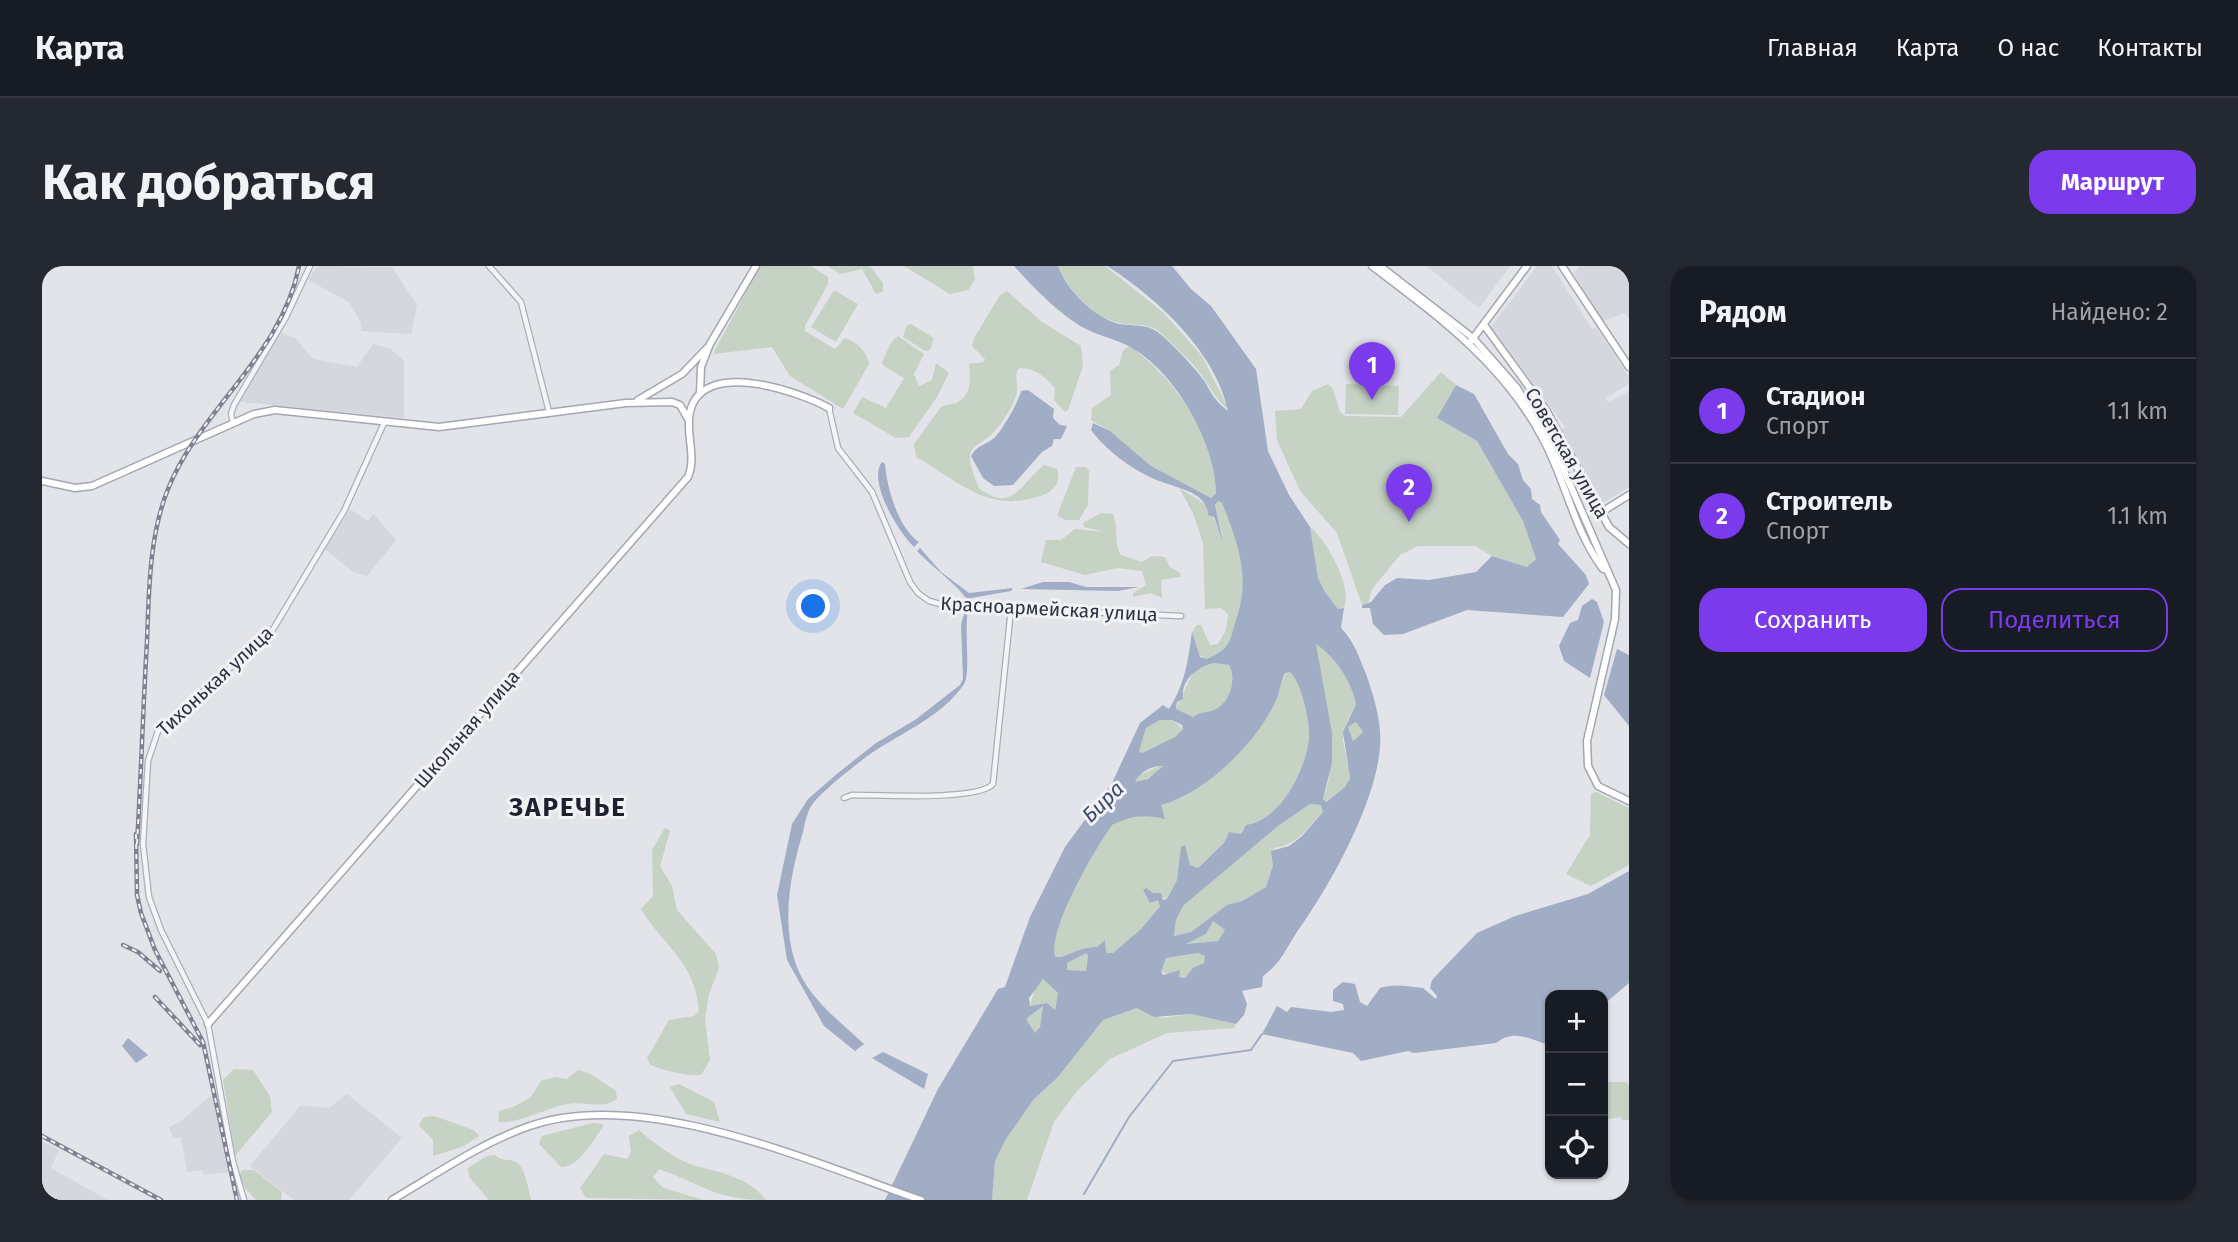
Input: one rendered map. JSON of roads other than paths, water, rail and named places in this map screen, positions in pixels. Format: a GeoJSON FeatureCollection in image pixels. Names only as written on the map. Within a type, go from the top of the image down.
{"type":"FeatureCollection","features":[{"type":"Feature","properties":{"kind":"main road"},"geometry":{"type":"LineString","coordinates":[[626,402],[653,393],[682,374],[710,344],[757,266]]}},
{"type":"Feature","properties":{"kind":"main road"},"geometry":{"type":"LineString","coordinates":[[1372,266],[1470,338]]}},
{"type":"Feature","properties":{"kind":"main road"},"geometry":{"type":"LineString","coordinates":[[1380,266],[1470,338],[1529,414],[1551,453],[1579,519],[1611,579],[1616,590],[1615,620],[1587,754],[1588,766],[1598,786],[1629,801]]}},
{"type":"Feature","properties":{"kind":"main road"},"geometry":{"type":"LineString","coordinates":[[1470,338],[1484,325],[1527,266]]}},
{"type":"Feature","properties":{"kind":"main road"},"geometry":{"type":"LineString","coordinates":[[1562,266],[1629,367]]}},
{"type":"Feature","properties":{"kind":"main road","name":"Советская улица"},"geometry":{"type":"LineString","coordinates":[[1484,325],[1546,410],[1609,527],[1629,544]]}},
{"type":"Feature","properties":{"kind":"main road"},"geometry":{"type":"LineString","coordinates":[[700,393],[710,344]]}},
{"type":"Feature","properties":{"kind":"main road"},"geometry":{"type":"LineString","coordinates":[[682,374],[692,373],[714,386]]}},
{"type":"Feature","properties":{"kind":"main road"},"geometry":{"type":"LineString","coordinates":[[670,382],[668,390],[672,402]]}},
{"type":"Feature","properties":{"kind":"main road"},"geometry":{"type":"LineString","coordinates":[[689,420],[693,402],[700,393],[714,386],[746,383],[771,385],[829,408]]}},
{"type":"Feature","properties":{"kind":"main road"},"geometry":{"type":"LineString","coordinates":[[42,481],[75,488],[92,486],[254,414],[275,410],[439,427],[626,402],[672,402],[680,405],[693,402]]}},
{"type":"Feature","properties":{"kind":"main road"},"geometry":{"type":"LineString","coordinates":[[680,405],[689,420]]}},
{"type":"Feature","properties":{"kind":"main road","name":"Школьная улица"},"geometry":{"type":"LineString","coordinates":[[208,1024],[688,477],[691,462],[689,420]]}},
{"type":"Feature","properties":{"kind":"main road"},"geometry":{"type":"LineString","coordinates":[[1600,513],[1629,495]]}},
{"type":"Feature","properties":{"kind":"main road"},"geometry":{"type":"LineString","coordinates":[[392,1200],[505,1136],[551,1119],[593,1115],[625,1115],[693,1124],[921,1200]]}},
{"type":"Feature","properties":{"kind":"street"},"geometry":{"type":"LineString","coordinates":[[233,424],[231,414],[234,405],[286,317],[310,266]]}},
{"type":"Feature","properties":{"kind":"street"},"geometry":{"type":"LineString","coordinates":[[489,266],[521,302],[549,412]]}},
{"type":"Feature","properties":{"kind":"street","name":"Красноармейская улица"},"geometry":{"type":"LineString","coordinates":[[829,408],[838,448],[872,492],[903,569],[918,593],[929,601],[948,606],[1181,616]]}},
{"type":"Feature","properties":{"kind":"street","name":"Тихонькая улица"},"geometry":{"type":"LineString","coordinates":[[246,1200],[241,1193],[208,1024],[161,930],[149,897],[143,844],[151,746],[158,731],[272,631],[345,511],[384,423]]}},
{"type":"Feature","properties":{"kind":"street"},"geometry":{"type":"LineString","coordinates":[[844,798],[852,795],[960,794],[989,789],[993,784],[1011,609]]}},
{"type":"Feature","properties":{"kind":"water","name":"Бира"},"geometry":{"type":"Polygon","coordinates":[[[1014,266],[1058,266],[1074,293],[1100,315],[1119,324],[1148,327],[1156,331],[1196,370],[1215,398],[1228,411],[1211,368],[1197,347],[1164,310],[1107,266],[1172,266],[1191,289],[1211,306],[1256,369],[1268,451],[1289,495],[1310,527],[1318,578],[1338,609],[1344,608],[1341,628],[1356,650],[1379,719],[1380,747],[1377,769],[1361,816],[1339,865],[1284,953],[1263,976],[1262,987],[1242,991],[1247,1004],[1244,1015],[1236,1024],[1191,1014],[1154,1017],[1137,1008],[1103,1020],[1058,1077],[1034,1099],[1006,1139],[995,1161],[992,1200],[885,1200],[938,1089],[998,989],[1005,987],[1030,917],[1065,847],[1112,783],[1140,723],[1163,705],[1169,709],[1185,672],[1192,632],[1200,657],[1207,659],[1226,646],[1238,613],[1243,585],[1233,530],[1222,503],[1218,501],[1215,505],[1223,542],[1214,517],[1208,515],[1202,500],[1187,490],[1135,469],[1111,451],[1091,430],[1093,423],[1110,431],[1151,466],[1211,498],[1216,493],[1209,453],[1201,432],[1177,391],[1147,358],[1125,344],[1076,323],[1014,266]],[[1316,644],[1332,733],[1332,763],[1323,799],[1326,802],[1345,787],[1350,778],[1343,732],[1356,704],[1341,670],[1330,655],[1316,644]],[[1214,663],[1201,668],[1187,680],[1183,699],[1177,702],[1176,709],[1193,717],[1220,707],[1232,684],[1229,665],[1214,663]],[[1290,672],[1285,673],[1277,698],[1257,731],[1229,764],[1195,790],[1161,805],[1165,819],[1138,817],[1112,825],[1084,871],[1065,910],[1058,928],[1055,957],[1097,947],[1105,940],[1106,953],[1113,953],[1141,929],[1160,906],[1158,900],[1150,903],[1143,890],[1146,888],[1153,893],[1161,893],[1163,900],[1167,899],[1177,880],[1181,847],[1185,845],[1190,865],[1198,868],[1224,843],[1229,832],[1241,834],[1246,825],[1270,814],[1280,804],[1303,765],[1309,731],[1302,694],[1290,672]],[[1160,720],[1146,728],[1139,751],[1142,753],[1175,737],[1183,729],[1182,725],[1172,720],[1160,720]],[[1356,722],[1348,727],[1353,741],[1363,732],[1356,722]],[[1163,766],[1143,772],[1135,782],[1148,779],[1163,766]],[[1310,804],[1278,826],[1183,906],[1176,920],[1174,936],[1191,932],[1227,905],[1242,901],[1266,887],[1273,865],[1271,851],[1289,846],[1301,837],[1323,812],[1321,805],[1310,804]],[[1213,921],[1206,934],[1186,944],[1218,941],[1225,930],[1213,921]],[[1086,953],[1067,963],[1067,970],[1086,971],[1088,955],[1086,953]],[[1198,953],[1166,958],[1161,972],[1163,975],[1180,970],[1179,977],[1185,978],[1193,968],[1204,963],[1205,956],[1198,953]],[[1043,979],[1029,998],[1030,1006],[1047,1003],[1055,1010],[1058,993],[1043,979]],[[1043,1006],[1026,1019],[1035,1033],[1040,1027],[1043,1006]]]}},
{"type":"Feature","properties":{"kind":"water"},"geometry":{"type":"Polygon","coordinates":[[[1456,385],[1474,394],[1508,454],[1518,464],[1523,480],[1531,489],[1532,499],[1540,505],[1541,512],[1560,540],[1558,544],[1586,575],[1589,584],[1563,617],[1467,610],[1403,634],[1384,635],[1373,624],[1370,608],[1362,608],[1362,605],[1371,602],[1385,585],[1397,578],[1429,580],[1476,572],[1492,556],[1527,567],[1536,559],[1523,521],[1477,441],[1437,418],[1456,385]]]}},
{"type":"Feature","properties":{"kind":"water"},"geometry":{"type":"Polygon","coordinates":[[[1028,390],[1054,409],[1053,418],[1060,425],[1067,426],[1061,439],[1054,439],[1052,446],[1042,452],[1013,485],[994,486],[983,478],[971,456],[996,436],[1021,391],[1028,390]]]}},
{"type":"Feature","properties":{"kind":"water"},"geometry":{"type":"Polygon","coordinates":[[[882,462],[885,464],[891,496],[900,517],[919,542],[914,547],[893,519],[882,494],[878,471],[882,462]]]}},
{"type":"Feature","properties":{"kind":"water"},"geometry":{"type":"Polygon","coordinates":[[[920,548],[941,572],[969,593],[1013,588],[1011,591],[971,598],[969,603],[953,584],[917,551],[920,548]]]}},
{"type":"Feature","properties":{"kind":"water"},"geometry":{"type":"Polygon","coordinates":[[[1043,582],[1069,582],[1086,587],[1139,587],[1118,591],[1021,589],[1043,582]]]}},
{"type":"Feature","properties":{"kind":"water"},"geometry":{"type":"Polygon","coordinates":[[[1592,599],[1597,602],[1604,622],[1590,678],[1564,661],[1559,646],[1570,623],[1578,620],[1582,606],[1592,599]]]}},
{"type":"Feature","properties":{"kind":"water"},"geometry":{"type":"Polygon","coordinates":[[[965,610],[968,611],[967,671],[964,684],[942,708],[862,760],[819,797],[808,813],[798,850],[789,906],[790,943],[795,961],[802,978],[815,996],[864,1044],[855,1051],[824,1026],[787,960],[777,895],[792,824],[808,799],[838,773],[876,743],[915,720],[960,685],[963,679],[961,625],[965,610]]]}},
{"type":"Feature","properties":{"kind":"water"},"geometry":{"type":"Polygon","coordinates":[[[1617,649],[1629,655],[1629,726],[1604,695],[1617,649]]]}},
{"type":"Feature","properties":{"kind":"water"},"geometry":{"type":"Polygon","coordinates":[[[1629,871],[1629,983],[1608,1001],[1608,990],[1545,990],[1545,1043],[1523,1036],[1510,1036],[1496,1043],[1414,1053],[1408,1051],[1361,1061],[1353,1053],[1262,1034],[1277,1006],[1287,1012],[1291,1007],[1331,1012],[1344,1010],[1343,1004],[1333,1001],[1333,990],[1343,982],[1355,984],[1360,1002],[1367,1006],[1380,988],[1392,986],[1423,988],[1436,999],[1437,996],[1430,988],[1432,980],[1477,933],[1515,916],[1588,894],[1629,871]]]}},
{"type":"Feature","properties":{"kind":"water"},"geometry":{"type":"Polygon","coordinates":[[[128,1038],[148,1055],[136,1063],[122,1046],[128,1038]]]}},
{"type":"Feature","properties":{"kind":"water"},"geometry":{"type":"Polygon","coordinates":[[[883,1052],[928,1074],[924,1089],[872,1058],[883,1052]]]}},
{"type":"Feature","properties":{"kind":"waterway"},"geometry":{"type":"LineString","coordinates":[[1084,1194],[1129,1117],[1173,1061],[1251,1050],[1262,1034]]}},
{"type":"Feature","properties":{"kind":"railway"},"geometry":{"type":"LineString","coordinates":[[137,844],[150,583],[162,507],[182,460],[276,327],[290,298],[299,266]]}},
{"type":"Feature","properties":{"kind":"railway"},"geometry":{"type":"LineString","coordinates":[[136,834],[137,895],[141,913],[155,950],[203,1042],[237,1200]]}},
{"type":"Feature","properties":{"kind":"railway"},"geometry":{"type":"LineString","coordinates":[[123,945],[138,952],[160,971]]}},
{"type":"Feature","properties":{"kind":"railway"},"geometry":{"type":"LineString","coordinates":[[155,997],[200,1045]]}},
{"type":"Feature","properties":{"kind":"railway"},"geometry":{"type":"LineString","coordinates":[[42,1136],[161,1200]]}},
{"type":"Feature","properties":{"kind":"place","name":"Стадион"},"geometry":{"type":"Point","coordinates":[1372,400]}},
{"type":"Feature","properties":{"kind":"place","name":"Строитель"},"geometry":{"type":"Point","coordinates":[1409,522]}},
{"type":"Feature","properties":{"kind":"district","name":"ЗАРЕЧЬЕ"},"geometry":{"type":"Point","coordinates":[568,807]}}]}
